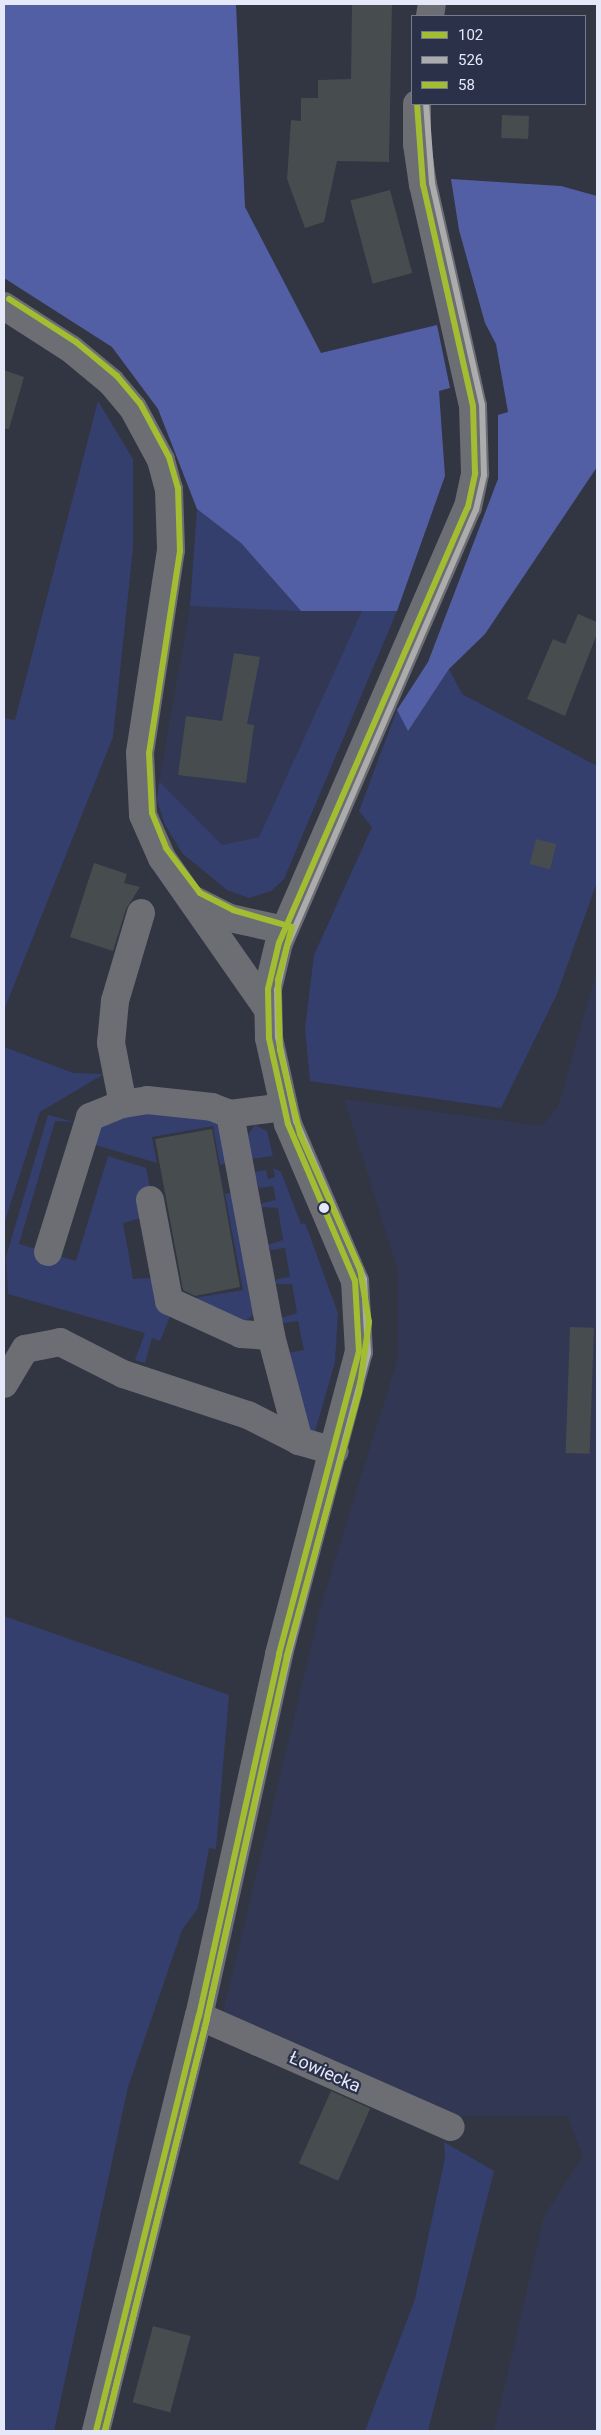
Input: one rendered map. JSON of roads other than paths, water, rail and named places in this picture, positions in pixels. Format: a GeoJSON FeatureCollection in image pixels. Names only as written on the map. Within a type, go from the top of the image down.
{"type":"FeatureCollection","features":[{"type":"Feature","properties":{"kind":"street"},"geometry":{"type":"LineString","coordinates":[[96,2431],[199,2016],[279,1654],[335,1451],[357,1363],[359,1303],[352,1272],[303,1166],[284,1107],[267,1008],[269,979],[284,930],[468,507],[475,473],[473,406],[423,185],[417,144],[417,105]]}},
{"type":"Feature","properties":{"kind":"street"},"geometry":{"type":"LineString","coordinates":[[4,306],[76,353],[110,382],[133,408],[161,460],[169,489],[171,550],[139,784],[151,839],[185,892],[267,1008]]}},
{"type":"Feature","properties":{"kind":"street"},"geometry":{"type":"LineString","coordinates":[[185,892],[221,914],[284,930]]}},
{"type":"Feature","properties":{"kind":"street"},"geometry":{"type":"LineString","coordinates":[[123,1104],[110,1043],[115,1001],[141,913]]}},
{"type":"Feature","properties":{"kind":"street"},"geometry":{"type":"LineString","coordinates":[[48,1252],[86,1125],[97,1112],[123,1104],[147,1100],[212,1107],[230,1114],[284,1107]]}},
{"type":"Feature","properties":{"kind":"street"},"geometry":{"type":"LineString","coordinates":[[230,1114],[271,1336],[299,1441]]}},
{"type":"Feature","properties":{"kind":"street"},"geometry":{"type":"LineString","coordinates":[[150,1200],[169,1301],[240,1334],[271,1336]]}},
{"type":"Feature","properties":{"kind":"street"},"geometry":{"type":"LineString","coordinates":[[4,1384],[25,1350],[60,1342],[124,1374],[248,1414],[299,1441],[335,1451]]}},
{"type":"Feature","properties":{"kind":"street","name":"Łowiecka"},"geometry":{"type":"LineString","coordinates":[[199,2016],[451,2127]]}}]}
